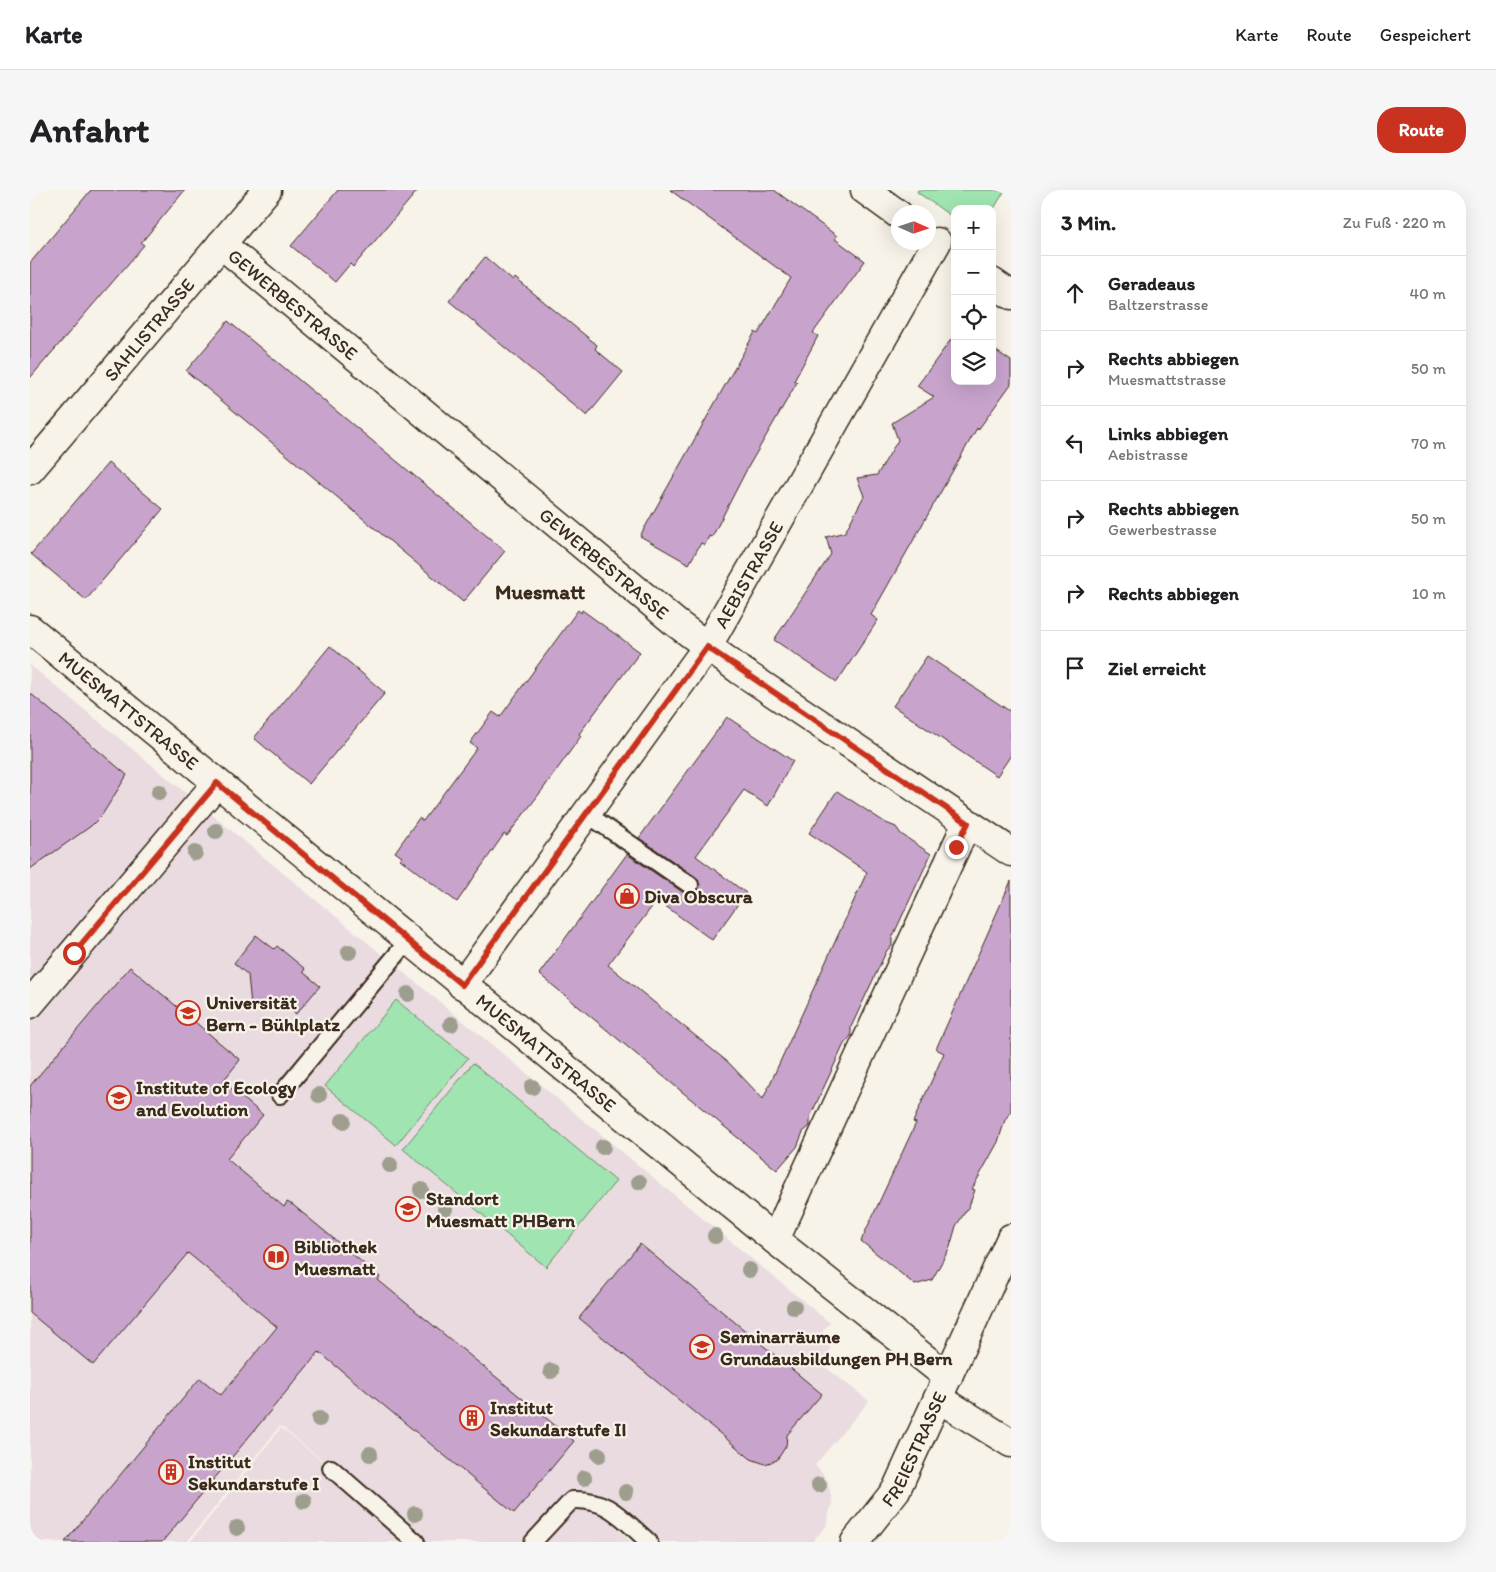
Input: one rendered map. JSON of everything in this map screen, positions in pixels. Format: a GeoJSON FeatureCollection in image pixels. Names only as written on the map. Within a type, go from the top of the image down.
{"type":"FeatureCollection","features":[{"type":"Feature","properties":{"kind":"street","name":"SAHLISTRASSE"},"geometry":{"type":"LineString","coordinates":[[30,470],[266,190]]}},
{"type":"Feature","properties":{"kind":"street"},"geometry":{"type":"LineString","coordinates":[[865,190],[891,209]]}},
{"type":"Feature","properties":{"kind":"street","name":"GEWERBESTRASSE"},"geometry":{"type":"LineString","coordinates":[[221,244],[676,624],[707,647],[1011,852]]}},
{"type":"Feature","properties":{"kind":"street","name":"AEBISTRASSE"},"geometry":{"type":"LineString","coordinates":[[462,985],[707,647],[940,244]]}},
{"type":"Feature","properties":{"kind":"street"},"geometry":{"type":"LineString","coordinates":[[996,285],[1011,295]]}},
{"type":"Feature","properties":{"kind":"street","name":"MUESMATTSTRASSE"},"geometry":{"type":"LineString","coordinates":[[30,629],[775,1240],[943,1387],[1011,1443]]}},
{"type":"Feature","properties":{"kind":"street"},"geometry":{"type":"LineString","coordinates":[[30,1004],[217,783]]}},
{"type":"Feature","properties":{"kind":"street"},"geometry":{"type":"LineString","coordinates":[[775,1240],[968,823]]}},
{"type":"Feature","properties":{"kind":"street","name":"FREIESTRASSE"},"geometry":{"type":"LineString","coordinates":[[854,1542],[896,1490],[1011,1238]]}},
{"type":"Feature","properties":{"kind":"lane"},"geometry":{"type":"LineString","coordinates":[[587,814],[690,885]]}},
{"type":"Feature","properties":{"kind":"lane"},"geometry":{"type":"LineString","coordinates":[[280,1095],[408,940]]}},
{"type":"Feature","properties":{"kind":"lane"},"geometry":{"type":"LineString","coordinates":[[331,1468],[416,1542]]}},
{"type":"Feature","properties":{"kind":"lane"},"geometry":{"type":"LineString","coordinates":[[533,1542],[572,1500],[590,1499],[608,1506],[649,1542]]}},
{"type":"Feature","properties":{"kind":"shaded area","name":"Standort Muesmatt PHBern"},"geometry":{"type":"Polygon","coordinates":[[[30,665],[830,1323],[822,1332],[828,1340],[830,1349],[824,1366],[869,1401],[815,1465],[828,1481],[832,1502],[826,1526],[812,1542],[650,1542],[609,1505],[572,1499],[531,1542],[418,1542],[280,1426],[187,1542],[30,1542],[30,665]]]}},
{"type":"Feature","properties":{"kind":"shaded area"},"geometry":{"type":"Polygon","coordinates":[[[281,1428],[331,1468],[415,1542],[190,1542],[281,1428]]]}},
{"type":"Feature","properties":{"kind":"shaded area"},"geometry":{"type":"Polygon","coordinates":[[[590,1500],[631,1542],[534,1542],[573,1501],[590,1500]]]}},
{"type":"Feature","properties":{"kind":"green space"},"geometry":{"type":"Polygon","coordinates":[[[918,190],[1005,190],[996,205],[951,205],[951,216],[917,192],[918,190]]]}},
{"type":"Feature","properties":{"kind":"green space"},"geometry":{"type":"Polygon","coordinates":[[[396,1000],[468,1058],[396,1145],[325,1086],[396,1000]]]}},
{"type":"Feature","properties":{"kind":"green space"},"geometry":{"type":"Polygon","coordinates":[[[473,1063],[616,1181],[546,1267],[403,1149],[473,1063]]]}},
{"type":"Feature","properties":{"kind":"building"},"geometry":{"type":"Polygon","coordinates":[[[91,190],[185,190],[141,243],[144,245],[30,378],[30,263],[91,190]]]}},
{"type":"Feature","properties":{"kind":"building"},"geometry":{"type":"Polygon","coordinates":[[[338,190],[418,190],[353,267],[350,264],[335,282],[291,246],[338,190]]]}},
{"type":"Feature","properties":{"kind":"building"},"geometry":{"type":"Polygon","coordinates":[[[670,190],[774,190],[837,236],[835,239],[865,261],[813,333],[818,336],[794,381],[797,382],[747,469],[712,537],[709,536],[705,545],[701,543],[689,564],[640,536],[755,332],[758,334],[791,278],[670,190]]]}},
{"type":"Feature","properties":{"kind":"building"},"geometry":{"type":"Polygon","coordinates":[[[485,257],[513,281],[515,278],[597,345],[595,349],[623,372],[587,416],[449,301],[485,257]]]}},
{"type":"Feature","properties":{"kind":"building"},"geometry":{"type":"Polygon","coordinates":[[[228,321],[505,551],[463,602],[186,371],[228,321]]]}},
{"type":"Feature","properties":{"kind":"building"},"geometry":{"type":"Polygon","coordinates":[[[951,339],[951,385],[996,385],[996,351],[1011,361],[1011,384],[978,430],[977,428],[871,615],[878,620],[837,682],[774,640],[831,554],[826,537],[845,532],[864,496],[857,478],[877,475],[898,440],[892,423],[934,397],[917,386],[951,339]]]}},
{"type":"Feature","properties":{"kind":"building"},"geometry":{"type":"Polygon","coordinates":[[[108,463],[163,509],[86,600],[31,554],[108,463]]]}},
{"type":"Feature","properties":{"kind":"building"},"geometry":{"type":"Polygon","coordinates":[[[578,610],[581,613],[582,610],[640,652],[579,734],[581,736],[543,789],[507,836],[504,834],[457,902],[400,859],[402,857],[395,852],[419,818],[423,821],[477,748],[470,743],[493,712],[500,717],[578,610]]]}},
{"type":"Feature","properties":{"kind":"building"},"geometry":{"type":"Polygon","coordinates":[[[330,646],[385,693],[309,784],[254,738],[330,646]]]}},
{"type":"Feature","properties":{"kind":"building"},"geometry":{"type":"Polygon","coordinates":[[[927,656],[1011,712],[1011,755],[997,776],[893,706],[927,656]]]}},
{"type":"Feature","properties":{"kind":"building"},"geometry":{"type":"Polygon","coordinates":[[[30,693],[127,775],[102,815],[91,826],[30,869],[30,693]]]}},
{"type":"Feature","properties":{"kind":"building"},"geometry":{"type":"Polygon","coordinates":[[[727,717],[793,761],[768,806],[744,790],[696,856],[746,893],[712,940],[657,900],[608,965],[729,1063],[763,1099],[867,872],[809,833],[837,791],[886,823],[896,827],[901,834],[931,854],[892,938],[892,946],[887,950],[851,1027],[851,1036],[844,1044],[810,1117],[810,1126],[803,1132],[797,1147],[777,1170],[539,974],[627,854],[684,893],[690,895],[698,891],[700,885],[696,877],[639,838],[727,717]]]}},
{"type":"Feature","properties":{"kind":"building"},"geometry":{"type":"Polygon","coordinates":[[[1011,881],[1011,1111],[1005,1120],[998,1142],[972,1189],[975,1190],[969,1206],[956,1226],[950,1247],[932,1280],[915,1285],[861,1241],[916,1123],[913,1122],[944,1053],[936,1049],[1011,881]]]}},
{"type":"Feature","properties":{"kind":"building"},"geometry":{"type":"Polygon","coordinates":[[[256,935],[274,949],[277,946],[305,969],[303,972],[320,986],[296,1014],[281,1002],[251,1005],[248,975],[234,963],[256,935]]]}},
{"type":"Feature","properties":{"kind":"building"},"geometry":{"type":"Polygon","coordinates":[[[130,967],[240,1060],[223,1081],[263,1115],[227,1159],[284,1207],[287,1202],[293,1205],[380,1277],[378,1280],[574,1441],[514,1513],[319,1352],[162,1542],[65,1542],[200,1378],[221,1395],[277,1327],[188,1253],[93,1365],[30,1313],[30,1086],[130,967]]]}},
{"type":"Feature","properties":{"kind":"building"},"geometry":{"type":"Polygon","coordinates":[[[640,1244],[822,1394],[787,1435],[786,1446],[777,1460],[765,1464],[751,1459],[579,1318],[640,1244]]]}},
{"type":"Feature","properties":{"kind":"place","name":"Diva Obscura"},"geometry":{"type":"Point","coordinates":[627,896]}},
{"type":"Feature","properties":{"kind":"place","name":"Universität Bern - Bühlplatz"},"geometry":{"type":"Point","coordinates":[188,1013]}},
{"type":"Feature","properties":{"kind":"place","name":"Institute of Ecology and Evolution"},"geometry":{"type":"Point","coordinates":[119,1098]}},
{"type":"Feature","properties":{"kind":"place","name":"Standort Muesmatt PHBern"},"geometry":{"type":"Point","coordinates":[408,1209]}},
{"type":"Feature","properties":{"kind":"place","name":"Bibliothek Muesmatt"},"geometry":{"type":"Point","coordinates":[276,1257]}},
{"type":"Feature","properties":{"kind":"place","name":"Seminarräume Grundausbildungen PH Bern"},"geometry":{"type":"Point","coordinates":[702,1347]}},
{"type":"Feature","properties":{"kind":"place","name":"Institut Sekundarstufe II"},"geometry":{"type":"Point","coordinates":[472,1418]}},
{"type":"Feature","properties":{"kind":"place","name":"Institut Sekundarstufe I"},"geometry":{"type":"Point","coordinates":[171,1472]}},
{"type":"Feature","properties":{"kind":"district","name":"Muesmatt"},"geometry":{"type":"Point","coordinates":[540,591]}},
{"type":"Feature","properties":{"kind":"route"},"geometry":{"type":"LineString","coordinates":[[74,953],[217,783],[462,985],[707,647],[968,823],[956,847]]}}]}
